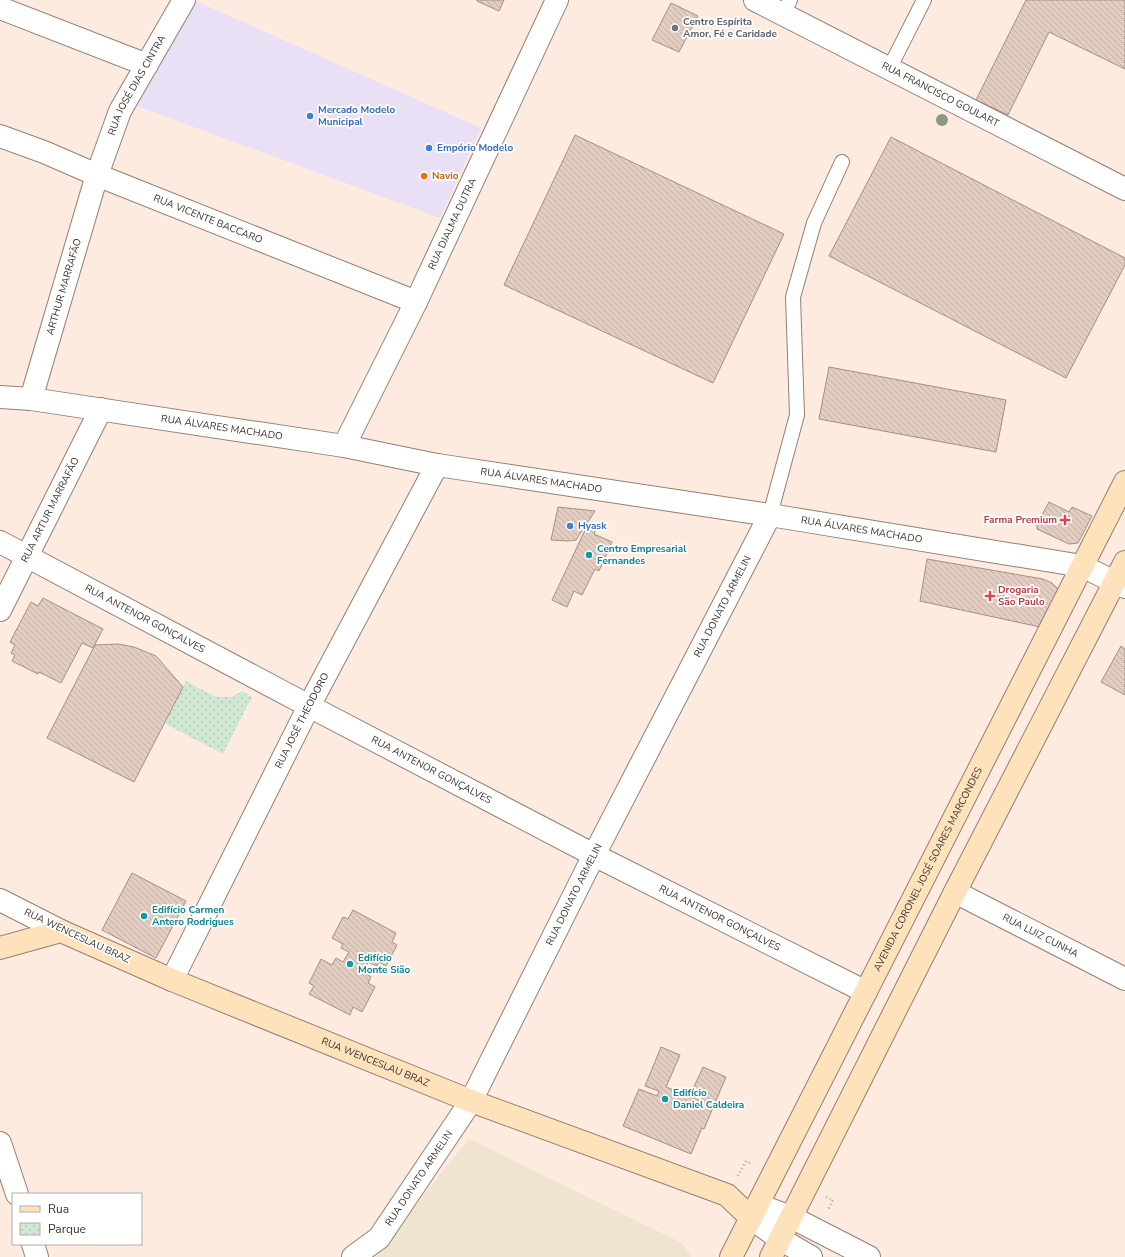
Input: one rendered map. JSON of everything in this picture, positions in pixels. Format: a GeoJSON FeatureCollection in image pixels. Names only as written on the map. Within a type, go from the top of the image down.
{"type":"FeatureCollection","features":[{"type":"Feature","properties":{"kind":"main road","name":"AVENIDA CORONEL JOSÉ SOARES MARCONDES"},"geometry":{"type":"LineString","coordinates":[[731,1257],[1125,482]]}},
{"type":"Feature","properties":{"kind":"main road"},"geometry":{"type":"LineString","coordinates":[[776,1248],[966,870],[1120,585],[1125,562]]}},
{"type":"Feature","properties":{"kind":"main road"},"geometry":{"type":"LineString","coordinates":[[936,854],[966,870]]}},
{"type":"Feature","properties":{"kind":"main road"},"geometry":{"type":"LineString","coordinates":[[0,948],[62,931]]}},
{"type":"Feature","properties":{"kind":"main road","name":"RUA WENCESLAU BRAZ"},"geometry":{"type":"LineString","coordinates":[[62,931],[172,980],[471,1101],[727,1195],[754,1212]]}},
{"type":"Feature","properties":{"kind":"street","name":"RUA JOSÉ DIAS CINTRA"},"geometry":{"type":"LineString","coordinates":[[97,175],[120,111],[184,0]]}},
{"type":"Feature","properties":{"kind":"street","name":"RUA DJALMA DUTRA"},"geometry":{"type":"LineString","coordinates":[[344,446],[416,302],[557,0]]}},
{"type":"Feature","properties":{"kind":"street","name":"RUA FRANCISCO GOULART"},"geometry":{"type":"LineString","coordinates":[[755,0],[786,7],[889,69],[1125,189]]}},
{"type":"Feature","properties":{"kind":"street"},"geometry":{"type":"LineString","coordinates":[[0,8],[147,65]]}},
{"type":"Feature","properties":{"kind":"street","name":"RUA VICENTE BACCARO"},"geometry":{"type":"LineString","coordinates":[[0,136],[44,152],[97,175],[416,302]]}},
{"type":"Feature","properties":{"kind":"street","name":"ARTHUR MARRAFÃO"},"geometry":{"type":"LineString","coordinates":[[31,399],[97,175]]}},
{"type":"Feature","properties":{"kind":"street","name":"RUA ÁLVARES MACHADO"},"geometry":{"type":"LineString","coordinates":[[0,397],[31,399],[344,446],[437,465],[770,514],[1082,566],[1120,585]]}},
{"type":"Feature","properties":{"kind":"street","name":"RUA ARTUR MARRAFÃO"},"geometry":{"type":"LineString","coordinates":[[0,610],[100,409]]}},
{"type":"Feature","properties":{"kind":"street","name":"RUA JOSÉ THEODORO"},"geometry":{"type":"LineString","coordinates":[[172,980],[309,706],[437,465]]}},
{"type":"Feature","properties":{"kind":"street","name":"RUA DONATO ARMELIN"},"geometry":{"type":"LineString","coordinates":[[353,1257],[379,1238],[471,1101],[594,855],[770,514]]}},
{"type":"Feature","properties":{"kind":"street","name":"RUA ANTENOR GONÇALVES"},"geometry":{"type":"LineString","coordinates":[[0,542],[594,855],[866,992]]}},
{"type":"Feature","properties":{"kind":"street","name":"RUA LUIZ CUNHA"},"geometry":{"type":"LineString","coordinates":[[955,892],[1125,979]]}},
{"type":"Feature","properties":{"kind":"street","name":"RUA WENCESLAU BRAZ"},"geometry":{"type":"LineString","coordinates":[[0,900],[62,931]]}},
{"type":"Feature","properties":{"kind":"street"},"geometry":{"type":"LineString","coordinates":[[0,1143],[17,1193]]}},
{"type":"Feature","properties":{"kind":"street"},"geometry":{"type":"LineString","coordinates":[[754,1212],[791,1217],[869,1257]]}},
{"type":"Feature","properties":{"kind":"street"},"geometry":{"type":"LineString","coordinates":[[754,1212],[776,1248],[811,1257]]}},
{"type":"Feature","properties":{"kind":"street"},"geometry":{"type":"LineString","coordinates":[[33,1245],[37,1257]]}},
{"type":"Feature","properties":{"kind":"lane"},"geometry":{"type":"LineString","coordinates":[[889,69],[924,0]]}},
{"type":"Feature","properties":{"kind":"lane"},"geometry":{"type":"LineString","coordinates":[[770,514],[797,415],[793,297],[814,223],[842,162]]}},
{"type":"Feature","properties":{"kind":"shaded area","name":"Mercado Modelo Municipal"},"geometry":{"type":"Polygon","coordinates":[[[196,1],[481,128],[440,218],[134,105],[196,1]]]}},
{"type":"Feature","properties":{"kind":"shaded area"},"geometry":{"type":"Polygon","coordinates":[[[469,1139],[682,1243],[691,1257],[376,1257],[469,1139]]]}},
{"type":"Feature","properties":{"kind":"green space"},"geometry":{"type":"Polygon","coordinates":[[[186,681],[216,697],[232,697],[242,691],[252,697],[223,754],[164,723],[186,681]]]}},
{"type":"Feature","properties":{"kind":"building"},"geometry":{"type":"Polygon","coordinates":[[[477,0],[504,0],[499,11],[477,0]]]}},
{"type":"Feature","properties":{"kind":"building"},"geometry":{"type":"Polygon","coordinates":[[[1026,0],[1125,0],[1125,69],[1049,32],[1008,115],[976,100],[1026,0]]]}},
{"type":"Feature","properties":{"kind":"building","name":"Centro Espírita Amor, Fé e Caridade"},"geometry":{"type":"Polygon","coordinates":[[[671,3],[698,16],[679,52],[652,40],[671,3]]]}},
{"type":"Feature","properties":{"kind":"building"},"geometry":{"type":"Polygon","coordinates":[[[575,135],[784,234],[713,383],[504,285],[575,135]]]}},
{"type":"Feature","properties":{"kind":"building"},"geometry":{"type":"Polygon","coordinates":[[[891,137],[1125,258],[1125,265],[1066,378],[829,256],[891,137]]]}},
{"type":"Feature","properties":{"kind":"building"},"geometry":{"type":"Polygon","coordinates":[[[829,367],[1006,400],[996,452],[819,419],[829,367]]]}},
{"type":"Feature","properties":{"kind":"building","name":"Farma Premium"},"geometry":{"type":"Polygon","coordinates":[[[1049,502],[1069,512],[1072,507],[1092,516],[1078,543],[1069,544],[1037,529],[1037,524],[1049,502]]]}},
{"type":"Feature","properties":{"kind":"building","name":"Hyask"},"geometry":{"type":"Polygon","coordinates":[[[558,507],[595,511],[576,540],[551,540],[558,507]]]}},
{"type":"Feature","properties":{"kind":"building","name":"Centro Empresarial Fernandes"},"geometry":{"type":"Polygon","coordinates":[[[588,524],[597,526],[594,534],[612,542],[599,571],[595,569],[582,595],[574,591],[567,607],[552,600],[588,524]]]}},
{"type":"Feature","properties":{"kind":"building","name":"Drogaria São Paulo"},"geometry":{"type":"Polygon","coordinates":[[[927,559],[1043,579],[1052,583],[1061,592],[1040,627],[920,601],[927,559]]]}},
{"type":"Feature","properties":{"kind":"building"},"geometry":{"type":"Polygon","coordinates":[[[43,598],[103,629],[93,648],[82,643],[61,683],[39,672],[38,674],[12,661],[15,655],[11,653],[15,645],[10,642],[31,602],[38,606],[43,598]]]}},
{"type":"Feature","properties":{"kind":"building"},"geometry":{"type":"Polygon","coordinates":[[[118,644],[134,647],[156,656],[183,687],[134,782],[47,738],[95,645],[118,644]]]}},
{"type":"Feature","properties":{"kind":"building"},"geometry":{"type":"Polygon","coordinates":[[[1121,646],[1125,649],[1125,695],[1101,682],[1121,646]]]}},
{"type":"Feature","properties":{"kind":"building","name":"Edifício Carmen Antero Rodrigues"},"geometry":{"type":"Polygon","coordinates":[[[132,873],[186,901],[156,958],[102,930],[132,873]]]}},
{"type":"Feature","properties":{"kind":"building","name":"Edifício Monte Sião"},"geometry":{"type":"Polygon","coordinates":[[[353,910],[396,933],[392,942],[397,945],[386,966],[379,962],[377,966],[368,962],[363,972],[371,977],[368,983],[375,987],[362,1012],[353,1007],[350,1015],[309,994],[314,986],[309,983],[321,959],[332,965],[336,958],[343,962],[349,952],[341,948],[343,944],[332,938],[343,917],[348,919],[353,910]]]}},
{"type":"Feature","properties":{"kind":"building","name":"Edifício Daniel Caldeira"},"geometry":{"type":"Polygon","coordinates":[[[661,1047],[680,1055],[666,1087],[701,1101],[704,1094],[693,1089],[703,1067],[726,1077],[704,1129],[702,1128],[691,1154],[623,1126],[639,1089],[657,1096],[659,1091],[645,1086],[661,1047]]]}},
{"type":"Feature","properties":{"kind":"place","name":"Centro Espírita Amor, Fé e Caridade"},"geometry":{"type":"Point","coordinates":[675,28]}},
{"type":"Feature","properties":{"kind":"place","name":"Mercado Modelo Municipal"},"geometry":{"type":"Point","coordinates":[310,116]}},
{"type":"Feature","properties":{"kind":"place","name":"Empório Modelo"},"geometry":{"type":"Point","coordinates":[429,148]}},
{"type":"Feature","properties":{"kind":"place","name":"Navio"},"geometry":{"type":"Point","coordinates":[424,176]}},
{"type":"Feature","properties":{"kind":"place","name":"Farma Premium"},"geometry":{"type":"Point","coordinates":[1065,520]}},
{"type":"Feature","properties":{"kind":"place","name":"Hyask"},"geometry":{"type":"Point","coordinates":[570,526]}},
{"type":"Feature","properties":{"kind":"place","name":"Centro Empresarial Fernandes"},"geometry":{"type":"Point","coordinates":[589,555]}},
{"type":"Feature","properties":{"kind":"place","name":"Drogaria São Paulo"},"geometry":{"type":"Point","coordinates":[990,596]}},
{"type":"Feature","properties":{"kind":"place","name":"Edifício Carmen Antero Rodrigues"},"geometry":{"type":"Point","coordinates":[144,916]}},
{"type":"Feature","properties":{"kind":"place","name":"Edifício Monte Sião"},"geometry":{"type":"Point","coordinates":[350,964]}},
{"type":"Feature","properties":{"kind":"place","name":"Edifício Daniel Caldeira"},"geometry":{"type":"Point","coordinates":[665,1099]}}]}
